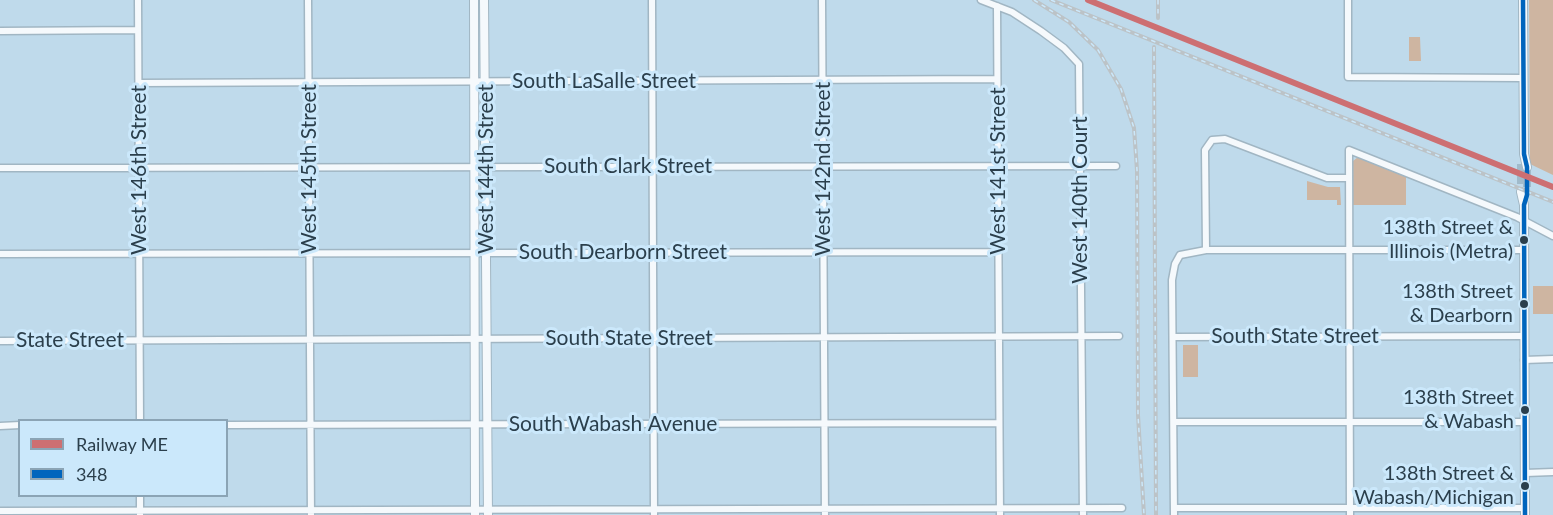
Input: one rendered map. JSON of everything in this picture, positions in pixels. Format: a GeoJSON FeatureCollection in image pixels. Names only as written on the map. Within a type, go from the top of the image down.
{"type":"FeatureCollection","features":[{"type":"Feature","properties":{"kind":"street","name":"West 146th Street"},"geometry":{"type":"LineString","coordinates":[[138,0],[140,419]]}},
{"type":"Feature","properties":{"kind":"street","name":"West 145th Street"},"geometry":{"type":"LineString","coordinates":[[308,0],[311,512]]}},
{"type":"Feature","properties":{"kind":"street","name":"West 144th Street"},"geometry":{"type":"LineString","coordinates":[[474,0],[475,512]]}},
{"type":"Feature","properties":{"kind":"street","name":"West 144th Street"},"geometry":{"type":"LineString","coordinates":[[484,0],[488,512]]}},
{"type":"Feature","properties":{"kind":"street"},"geometry":{"type":"LineString","coordinates":[[652,0],[654,512]]}},
{"type":"Feature","properties":{"kind":"street","name":"West 142nd Street"},"geometry":{"type":"LineString","coordinates":[[822,0],[825,512]]}},
{"type":"Feature","properties":{"kind":"street"},"geometry":{"type":"LineString","coordinates":[[981,0],[997,6]]}},
{"type":"Feature","properties":{"kind":"street"},"geometry":{"type":"LineString","coordinates":[[1348,0],[1348,77],[1523,78]]}},
{"type":"Feature","properties":{"kind":"street"},"geometry":{"type":"LineString","coordinates":[[1523,0],[1524,166]]}},
{"type":"Feature","properties":{"kind":"street","name":"West 140th Court"},"geometry":{"type":"LineString","coordinates":[[997,6],[1041,31],[1064,48],[1079,64],[1083,511]]}},
{"type":"Feature","properties":{"kind":"street","name":"West 141st Street"},"geometry":{"type":"LineString","coordinates":[[997,6],[1000,511]]}},
{"type":"Feature","properties":{"kind":"street"},"geometry":{"type":"LineString","coordinates":[[0,31],[138,30]]}},
{"type":"Feature","properties":{"kind":"street","name":"South LaSalle Street"},"geometry":{"type":"LineString","coordinates":[[139,82],[997,80]]}},
{"type":"Feature","properties":{"kind":"street"},"geometry":{"type":"LineString","coordinates":[[1206,250],[1205,150],[1212,140],[1224,139],[1327,178],[1349,178]]}},
{"type":"Feature","properties":{"kind":"street"},"geometry":{"type":"LineString","coordinates":[[1350,511],[1349,150],[1553,236]]}},
{"type":"Feature","properties":{"kind":"street","name":"South Clark Street"},"geometry":{"type":"LineString","coordinates":[[0,168],[1116,166]]}},
{"type":"Feature","properties":{"kind":"street"},"geometry":{"type":"LineString","coordinates":[[1524,193],[1525,473],[1524,511],[1174,511],[1172,280],[1178,258],[1184,253],[1206,250],[1524,250]]}},
{"type":"Feature","properties":{"kind":"street","name":"South Dearborn Street"},"geometry":{"type":"LineString","coordinates":[[0,254],[998,252]]}},
{"type":"Feature","properties":{"kind":"street","name":"South State Street"},"geometry":{"type":"LineString","coordinates":[[140,339],[1119,336]]}},
{"type":"Feature","properties":{"kind":"street","name":"South State Street"},"geometry":{"type":"LineString","coordinates":[[1173,337],[1524,336]]}},
{"type":"Feature","properties":{"kind":"street","name":"State Street"},"geometry":{"type":"LineString","coordinates":[[0,340],[140,339]]}},
{"type":"Feature","properties":{"kind":"street"},"geometry":{"type":"LineString","coordinates":[[1524,360],[1553,359]]}},
{"type":"Feature","properties":{"kind":"street"},"geometry":{"type":"LineString","coordinates":[[1174,422],[1524,422]]}},
{"type":"Feature","properties":{"kind":"street","name":"South Wabash Avenue"},"geometry":{"type":"LineString","coordinates":[[228,425],[999,423]]}},
{"type":"Feature","properties":{"kind":"street"},"geometry":{"type":"LineString","coordinates":[[0,426],[18,426]]}},
{"type":"Feature","properties":{"kind":"street"},"geometry":{"type":"LineString","coordinates":[[1525,473],[1553,472]]}},
{"type":"Feature","properties":{"kind":"street"},"geometry":{"type":"LineString","coordinates":[[0,511],[825,512],[1000,511],[1044,508],[1083,511],[1122,508]]}},
{"type":"Feature","properties":{"kind":"shaded area"},"geometry":{"type":"Polygon","coordinates":[[[1529,0],[1553,0],[1553,175],[1530,164],[1529,0]]]}},
{"type":"Feature","properties":{"kind":"shaded area"},"geometry":{"type":"Polygon","coordinates":[[[1409,37],[1420,37],[1421,61],[1409,61],[1409,37]]]}},
{"type":"Feature","properties":{"kind":"shaded area"},"geometry":{"type":"Polygon","coordinates":[[[1358,157],[1406,177],[1406,205],[1353,205],[1353,161],[1358,157]]]}},
{"type":"Feature","properties":{"kind":"shaded area"},"geometry":{"type":"Polygon","coordinates":[[[1307,181],[1328,187],[1340,187],[1341,205],[1337,205],[1337,200],[1307,200],[1307,181]]]}},
{"type":"Feature","properties":{"kind":"shaded area"},"geometry":{"type":"Polygon","coordinates":[[[1533,286],[1553,286],[1553,314],[1533,314],[1533,286]]]}},
{"type":"Feature","properties":{"kind":"shaded area"},"geometry":{"type":"Polygon","coordinates":[[[1183,345],[1198,345],[1198,377],[1183,377],[1183,345]]]}},
{"type":"Feature","properties":{"kind":"tunnel"},"geometry":{"type":"LineString","coordinates":[[1521,164],[1521,192]]}},
{"type":"Feature","properties":{"kind":"tunnel"},"geometry":{"type":"LineString","coordinates":[[1527,167],[1527,195]]}},
{"type":"Feature","properties":{"kind":"railway"},"geometry":{"type":"LineString","coordinates":[[1034,0],[1069,22],[1098,50],[1121,89],[1134,128],[1137,170],[1138,415],[1144,515]]}},
{"type":"Feature","properties":{"kind":"railway"},"geometry":{"type":"LineString","coordinates":[[1051,0],[1553,202]]}},
{"type":"Feature","properties":{"kind":"railway"},"geometry":{"type":"LineString","coordinates":[[1158,0],[1158,18]]}},
{"type":"Feature","properties":{"kind":"railway"},"geometry":{"type":"LineString","coordinates":[[1154,47],[1156,515]]}},
{"type":"Feature","properties":{"kind":"rail line","name":"ME"},"geometry":{"type":"LineString","coordinates":[[1088,0],[1553,187]]}},
{"type":"Feature","properties":{"kind":"transit line","name":"348"},"geometry":{"type":"LineString","coordinates":[[1523,0],[1524,154],[1527,167],[1527,195],[1524,205],[1525,515]]}},
{"type":"Feature","properties":{"kind":"place","name":"138th Street & Illinois (Metra)"},"geometry":{"type":"Point","coordinates":[1524,240]}},
{"type":"Feature","properties":{"kind":"place","name":"138th Street & Dearborn"},"geometry":{"type":"Point","coordinates":[1524,304]}},
{"type":"Feature","properties":{"kind":"place","name":"138th Street & Wabash"},"geometry":{"type":"Point","coordinates":[1525,410]}},
{"type":"Feature","properties":{"kind":"place","name":"138th Street & Wabash/Michigan"},"geometry":{"type":"Point","coordinates":[1525,486]}}]}
